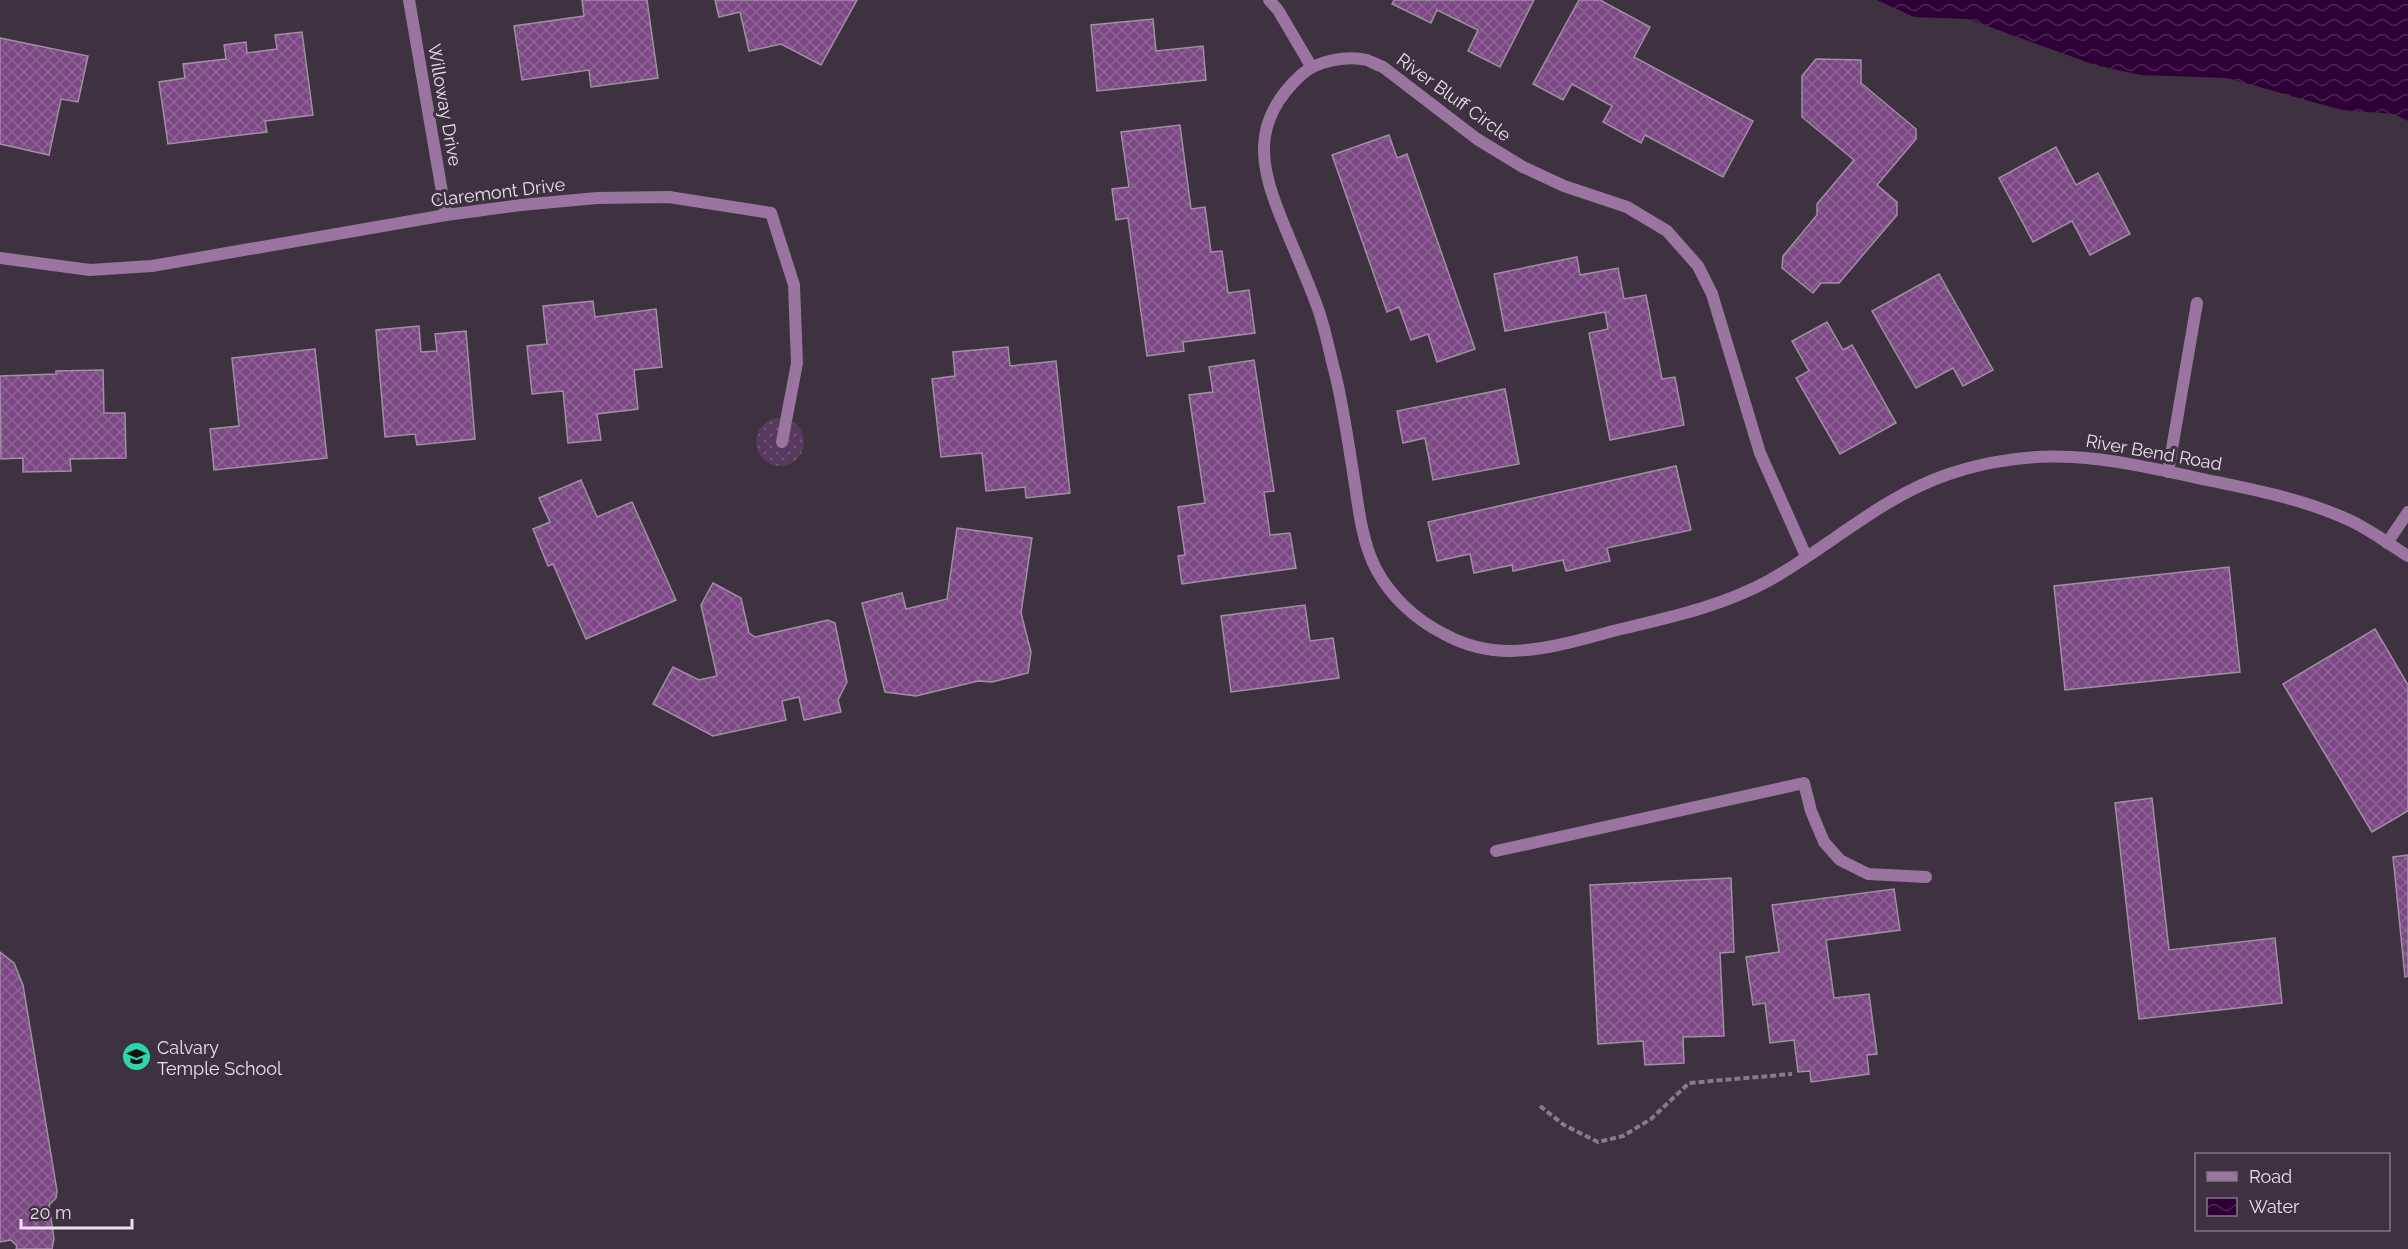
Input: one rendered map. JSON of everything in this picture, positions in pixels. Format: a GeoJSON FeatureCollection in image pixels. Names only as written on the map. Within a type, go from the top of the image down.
{"type":"FeatureCollection","features":[{"type":"Feature","properties":{"kind":"street","name":"Willoway Drive"},"geometry":{"type":"LineString","coordinates":[[409,0],[446,215]]}},
{"type":"Feature","properties":{"kind":"street"},"geometry":{"type":"LineString","coordinates":[[1269,0],[1311,66]]}},
{"type":"Feature","properties":{"kind":"street","name":"River Bluff Circle"},"geometry":{"type":"LineString","coordinates":[[1311,66],[1346,59],[1367,60],[1383,68],[1477,139],[1523,167],[1564,186],[1627,207],[1667,231],[1698,266],[1712,294],[1760,453],[1806,556]]}},
{"type":"Feature","properties":{"kind":"street","name":"River Bend Road"},"geometry":{"type":"LineString","coordinates":[[1311,66],[1297,79],[1275,108],[1267,126],[1263,153],[1269,189],[1319,312],[1341,397],[1360,522],[1375,567],[1396,598],[1426,625],[1450,638],[1482,648],[1508,651],[1543,648],[1692,612],[1731,599],[1771,579],[1912,489],[1950,473],[2032,456],[2070,455],[2108,459],[2280,495],[2318,507],[2354,523],[2408,556]]}},
{"type":"Feature","properties":{"kind":"street","name":"Claremont Drive"},"geometry":{"type":"LineString","coordinates":[[0,258],[90,270],[152,266],[446,215],[597,198],[637,197],[694,200],[771,213],[794,285],[797,363],[782,442]]}},
{"type":"Feature","properties":{"kind":"street"},"geometry":{"type":"LineString","coordinates":[[2168,472],[2197,303]]}},
{"type":"Feature","properties":{"kind":"street"},"geometry":{"type":"LineString","coordinates":[[2387,543],[2408,512]]}},
{"type":"Feature","properties":{"kind":"street"},"geometry":{"type":"LineString","coordinates":[[1496,851],[1804,783],[1811,811],[1824,842],[1840,860],[1868,874],[1926,877]]}},
{"type":"Feature","properties":{"kind":"path"},"geometry":{"type":"LineString","coordinates":[[1540,1106],[1564,1125],[1598,1142],[1623,1136],[1651,1119],[1689,1083],[1792,1074]]}},
{"type":"Feature","properties":{"kind":"shaded area"},"geometry":{"type":"Polygon","coordinates":[[[775,418],[785,418],[797,425],[804,437],[804,447],[797,459],[785,466],[775,466],[760,455],[756,447],[756,437],[767,422],[775,418]]]}},
{"type":"Feature","properties":{"kind":"water"},"geometry":{"type":"Polygon","coordinates":[[[1877,0],[2408,0],[2408,121],[2394,114],[2342,110],[2227,78],[2141,75],[2095,65],[1968,19],[1914,17],[1877,0]]]}},
{"type":"Feature","properties":{"kind":"building"},"geometry":{"type":"Polygon","coordinates":[[[582,0],[647,0],[658,78],[591,87],[589,70],[522,80],[514,26],[584,16],[582,0]]]}},
{"type":"Feature","properties":{"kind":"building"},"geometry":{"type":"Polygon","coordinates":[[[715,0],[857,0],[821,65],[781,44],[749,51],[740,12],[719,17],[715,0]]]}},
{"type":"Feature","properties":{"kind":"building"},"geometry":{"type":"Polygon","coordinates":[[[1394,0],[1534,0],[1500,67],[1468,51],[1478,30],[1437,10],[1431,23],[1392,4],[1394,0]]]}},
{"type":"Feature","properties":{"kind":"building"},"geometry":{"type":"Polygon","coordinates":[[[1579,0],[1600,0],[1650,27],[1634,57],[1753,121],[1723,177],[1645,135],[1641,143],[1603,122],[1612,106],[1572,84],[1563,100],[1533,84],[1579,0]]]}},
{"type":"Feature","properties":{"kind":"building"},"geometry":{"type":"Polygon","coordinates":[[[1153,19],[1156,51],[1203,46],[1206,80],[1097,91],[1091,25],[1153,19]]]}},
{"type":"Feature","properties":{"kind":"building"},"geometry":{"type":"Polygon","coordinates":[[[302,32],[313,115],[265,121],[267,132],[168,144],[159,82],[185,78],[183,64],[226,59],[224,45],[246,42],[247,53],[277,49],[275,35],[302,32]]]}},
{"type":"Feature","properties":{"kind":"building"},"geometry":{"type":"Polygon","coordinates":[[[0,38],[88,56],[78,102],[61,99],[49,155],[0,144],[0,38]]]}},
{"type":"Feature","properties":{"kind":"building"},"geometry":{"type":"Polygon","coordinates":[[[1816,59],[1861,60],[1861,83],[1916,129],[1916,139],[1877,185],[1897,202],[1897,215],[1839,283],[1821,283],[1813,293],[1782,268],[1783,256],[1817,215],[1817,204],[1854,160],[1802,117],[1802,76],[1816,59]]]}},
{"type":"Feature","properties":{"kind":"building"},"geometry":{"type":"Polygon","coordinates":[[[1180,125],[1191,209],[1205,207],[1211,252],[1222,251],[1228,293],[1249,290],[1255,333],[1183,342],[1184,351],[1147,356],[1128,218],[1116,220],[1112,189],[1129,187],[1121,132],[1180,125]]]}},
{"type":"Feature","properties":{"kind":"building"},"geometry":{"type":"Polygon","coordinates":[[[1389,135],[1397,158],[1407,154],[1475,349],[1437,362],[1428,334],[1411,340],[1399,307],[1387,312],[1332,155],[1389,135]]]}},
{"type":"Feature","properties":{"kind":"building"},"geometry":{"type":"Polygon","coordinates":[[[2056,147],[2076,185],[2098,173],[2130,234],[2090,255],[2072,221],[2033,242],[1999,178],[2056,147]]]}},
{"type":"Feature","properties":{"kind":"building"},"geometry":{"type":"Polygon","coordinates":[[[1577,257],[1580,275],[1618,268],[1624,299],[1646,295],[1662,379],[1675,377],[1684,425],[1610,440],[1589,333],[1608,329],[1605,312],[1505,331],[1494,274],[1577,257]]]}},
{"type":"Feature","properties":{"kind":"building"},"geometry":{"type":"Polygon","coordinates":[[[1939,274],[1993,370],[1963,386],[1953,368],[1916,388],[1872,311],[1939,274]]]}},
{"type":"Feature","properties":{"kind":"building"},"geometry":{"type":"Polygon","coordinates":[[[593,301],[595,317],[656,309],[662,367],[634,370],[638,409],[597,414],[601,440],[568,443],[563,391],[532,394],[527,346],[547,344],[543,306],[593,301]]]}},
{"type":"Feature","properties":{"kind":"building"},"geometry":{"type":"Polygon","coordinates":[[[1827,322],[1843,350],[1852,345],[1896,423],[1840,454],[1796,378],[1809,371],[1792,341],[1827,322]]]}},
{"type":"Feature","properties":{"kind":"building"},"geometry":{"type":"Polygon","coordinates":[[[419,326],[421,352],[437,351],[435,334],[466,331],[475,439],[417,445],[415,434],[385,437],[376,330],[419,326]]]}},
{"type":"Feature","properties":{"kind":"building"},"geometry":{"type":"Polygon","coordinates":[[[1008,347],[1010,366],[1056,361],[1070,493],[1026,498],[1025,487],[986,491],[982,453],[941,457],[932,379],[955,376],[953,352],[1008,347]]]}},
{"type":"Feature","properties":{"kind":"building"},"geometry":{"type":"Polygon","coordinates":[[[315,349],[327,458],[214,470],[210,429],[239,426],[232,358],[315,349]]]}},
{"type":"Feature","properties":{"kind":"building"},"geometry":{"type":"Polygon","coordinates":[[[1254,360],[1274,491],[1264,492],[1270,535],[1290,533],[1296,568],[1182,584],[1178,556],[1185,555],[1178,507],[1205,503],[1189,395],[1213,392],[1209,367],[1254,360]]]}},
{"type":"Feature","properties":{"kind":"building"},"geometry":{"type":"Polygon","coordinates":[[[103,370],[104,413],[125,413],[126,458],[70,459],[71,471],[23,472],[23,458],[1,459],[0,376],[103,370]]]}},
{"type":"Feature","properties":{"kind":"building"},"geometry":{"type":"Polygon","coordinates":[[[1505,389],[1519,464],[1433,480],[1425,438],[1403,443],[1397,411],[1505,389]]]}},
{"type":"Feature","properties":{"kind":"building"},"geometry":{"type":"Polygon","coordinates":[[[1676,466],[1691,530],[1607,548],[1610,561],[1566,571],[1563,560],[1513,571],[1512,565],[1474,573],[1470,554],[1437,561],[1428,522],[1676,466]]]}},
{"type":"Feature","properties":{"kind":"building"},"geometry":{"type":"Polygon","coordinates":[[[581,480],[597,517],[632,502],[676,600],[586,639],[553,564],[548,566],[533,529],[550,522],[539,498],[581,480]]]}},
{"type":"Feature","properties":{"kind":"building"},"geometry":{"type":"Polygon","coordinates":[[[957,528],[1032,538],[1021,613],[1031,652],[1028,673],[992,682],[978,681],[916,696],[885,692],[862,603],[902,593],[906,609],[947,599],[957,528]]]}},
{"type":"Feature","properties":{"kind":"building"},"geometry":{"type":"Polygon","coordinates":[[[2229,567],[2240,672],[2065,690],[2054,586],[2229,567]]]}},
{"type":"Feature","properties":{"kind":"building"},"geometry":{"type":"Polygon","coordinates":[[[713,583],[741,598],[749,633],[755,637],[828,620],[835,623],[847,682],[838,700],[841,712],[804,720],[799,697],[782,701],[786,720],[713,736],[653,704],[673,667],[699,680],[717,676],[701,605],[713,583]]]}},
{"type":"Feature","properties":{"kind":"building"},"geometry":{"type":"Polygon","coordinates":[[[1305,605],[1310,641],[1333,638],[1339,678],[1231,692],[1221,616],[1305,605]]]}},
{"type":"Feature","properties":{"kind":"building"},"geometry":{"type":"Polygon","coordinates":[[[2375,629],[2408,685],[2408,811],[2372,832],[2283,684],[2375,629]]]}},
{"type":"Feature","properties":{"kind":"building"},"geometry":{"type":"Polygon","coordinates":[[[2152,798],[2169,950],[2275,938],[2282,1003],[2139,1019],[2115,803],[2152,798]]]}},
{"type":"Feature","properties":{"kind":"building"},"geometry":{"type":"Polygon","coordinates":[[[2408,855],[2408,976],[2405,977],[2393,857],[2408,855]]]}},
{"type":"Feature","properties":{"kind":"building"},"geometry":{"type":"Polygon","coordinates":[[[1731,878],[1734,952],[1720,953],[1724,1036],[1683,1037],[1684,1063],[1645,1065],[1643,1041],[1598,1044],[1590,885],[1731,878]]]}},
{"type":"Feature","properties":{"kind":"building"},"geometry":{"type":"Polygon","coordinates":[[[1894,889],[1900,930],[1826,940],[1834,998],[1869,994],[1877,1054],[1867,1055],[1869,1074],[1811,1082],[1810,1071],[1798,1072],[1794,1040],[1770,1043],[1765,1003],[1753,1005],[1746,957],[1779,952],[1772,905],[1894,889]]]}},
{"type":"Feature","properties":{"kind":"building"},"geometry":{"type":"Polygon","coordinates":[[[0,952],[14,963],[23,985],[57,1191],[56,1198],[49,1205],[54,1239],[52,1249],[16,1249],[17,1246],[11,1240],[0,1242],[0,952]]]}},
{"type":"Feature","properties":{"kind":"place","name":"Calvary Temple School"},"geometry":{"type":"Point","coordinates":[136,1057]}}]}
